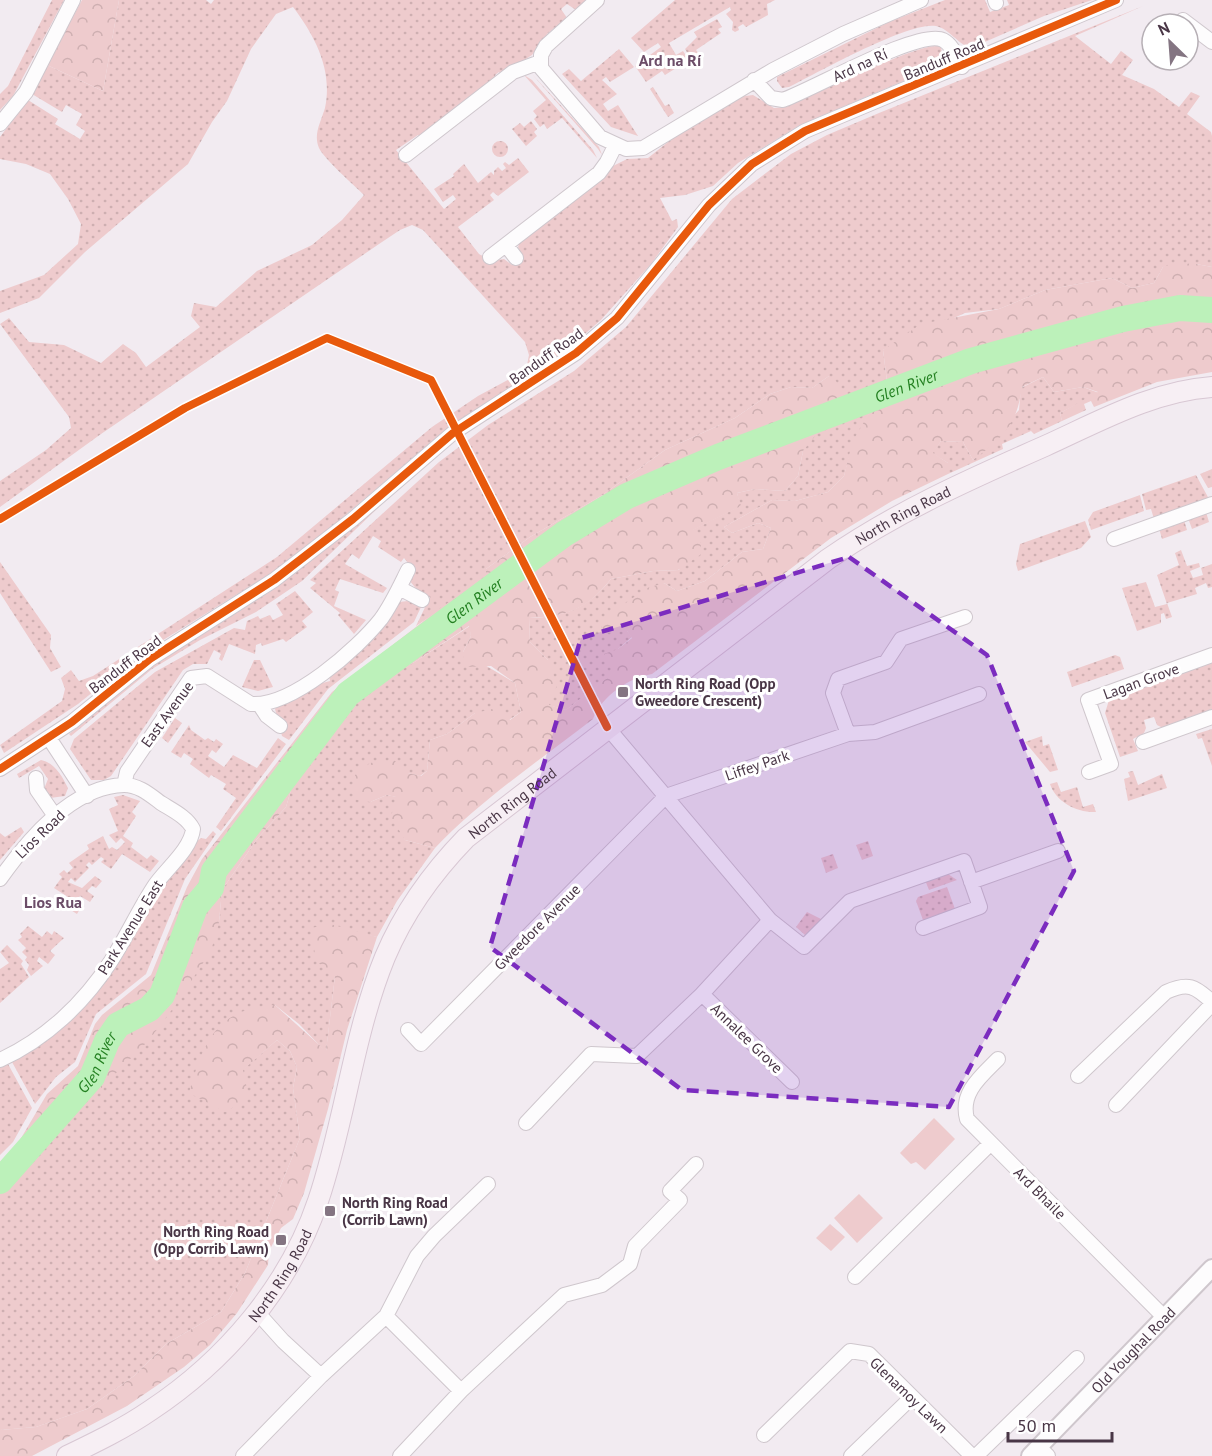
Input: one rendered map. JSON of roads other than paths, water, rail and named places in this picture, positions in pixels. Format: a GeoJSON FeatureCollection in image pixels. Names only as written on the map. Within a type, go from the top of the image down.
{"type":"FeatureCollection","features":[{"type":"Feature","properties":{"kind":"main road","name":"North Ring Road"},"geometry":{"type":"LineString","coordinates":[[68,1456],[130,1424],[173,1395],[219,1355],[257,1312],[294,1255],[317,1202],[374,989],[386,957],[408,913],[436,872],[466,838],[606,727],[828,559],[895,516],[1136,406],[1178,392],[1212,387]]}},
{"type":"Feature","properties":{"kind":"street"},"geometry":{"type":"LineString","coordinates":[[0,124],[26,92],[73,0]]}},
{"type":"Feature","properties":{"kind":"street"},"geometry":{"type":"LineString","coordinates":[[597,0],[556,34],[546,46],[540,62],[544,74],[585,122],[600,137],[615,146],[626,149],[643,148],[754,80],[843,34],[921,0]]}},
{"type":"Feature","properties":{"kind":"street","name":"Banduff Road"},"geometry":{"type":"LineString","coordinates":[[0,769],[49,738],[150,659],[228,611],[315,550],[453,434],[561,365],[599,335],[637,295],[708,205],[752,164],[805,131],[962,67],[1116,0]]}},
{"type":"Feature","properties":{"kind":"street"},"geometry":{"type":"LineString","coordinates":[[1200,33],[1212,42]]}},
{"type":"Feature","properties":{"kind":"street","name":"Ard na Rí"},"geometry":{"type":"LineString","coordinates":[[754,80],[771,98],[783,100],[890,51],[932,37],[942,39],[950,45],[962,67]]}},
{"type":"Feature","properties":{"kind":"street"},"geometry":{"type":"LineString","coordinates":[[406,155],[513,72],[540,62]]}},
{"type":"Feature","properties":{"kind":"street"},"geometry":{"type":"LineString","coordinates":[[490,257],[599,173],[608,162],[615,146]]}},
{"type":"Feature","properties":{"kind":"street"},"geometry":{"type":"LineString","coordinates":[[506,245],[516,258]]}},
{"type":"Feature","properties":{"kind":"street"},"geometry":{"type":"LineString","coordinates":[[1114,539],[1212,504]]}},
{"type":"Feature","properties":{"kind":"street"},"geometry":{"type":"LineString","coordinates":[[259,704],[298,688],[353,649],[382,617],[408,570]]}},
{"type":"Feature","properties":{"kind":"street"},"geometry":{"type":"LineString","coordinates":[[399,588],[422,600]]}},
{"type":"Feature","properties":{"kind":"street"},"geometry":{"type":"LineString","coordinates":[[848,734],[833,693],[838,680],[886,662],[901,639],[966,617]]}},
{"type":"Feature","properties":{"kind":"street","name":"Lagan Grove"},"geometry":{"type":"LineString","coordinates":[[1089,772],[1111,764],[1088,700],[1212,655]]}},
{"type":"Feature","properties":{"kind":"street","name":"East Avenue"},"geometry":{"type":"LineString","coordinates":[[124,785],[127,772],[191,678],[207,676],[242,700],[259,704],[267,716],[280,726]]}},
{"type":"Feature","properties":{"kind":"street","name":"Liffey Park"},"geometry":{"type":"LineString","coordinates":[[666,796],[848,734],[875,732],[979,694]]}},
{"type":"Feature","properties":{"kind":"street"},"geometry":{"type":"LineString","coordinates":[[1143,742],[1212,717]]}},
{"type":"Feature","properties":{"kind":"street"},"geometry":{"type":"LineString","coordinates":[[606,727],[770,920],[804,947],[850,901],[964,861],[980,907],[923,928]]}},
{"type":"Feature","properties":{"kind":"street"},"geometry":{"type":"LineString","coordinates":[[49,738],[87,796]]}},
{"type":"Feature","properties":{"kind":"street"},"geometry":{"type":"LineString","coordinates":[[36,778],[37,790],[55,816]]}},
{"type":"Feature","properties":{"kind":"street","name":"Lios Road"},"geometry":{"type":"LineString","coordinates":[[0,879],[16,856],[55,816],[87,796],[124,785]]}},
{"type":"Feature","properties":{"kind":"street","name":"Park Avenue East"},"geometry":{"type":"LineString","coordinates":[[0,1060],[48,1031],[92,987],[111,961],[149,894],[190,841],[193,829],[185,819],[142,790],[124,785]]}},
{"type":"Feature","properties":{"kind":"street","name":"Gweedore Avenue"},"geometry":{"type":"LineString","coordinates":[[408,1030],[421,1044],[666,796]]}},
{"type":"Feature","properties":{"kind":"street"},"geometry":{"type":"LineString","coordinates":[[971,882],[1058,851]]}},
{"type":"Feature","properties":{"kind":"street","name":"Annalee Grove"},"geometry":{"type":"LineString","coordinates":[[526,1123],[591,1054],[637,1056],[702,994],[770,920]]}},
{"type":"Feature","properties":{"kind":"street"},"geometry":{"type":"LineString","coordinates":[[1078,1076],[1166,992],[1181,985],[1195,986],[1212,1003],[1116,1105]]}},
{"type":"Feature","properties":{"kind":"street","name":"Annalee Grove"},"geometry":{"type":"LineString","coordinates":[[702,994],[792,1082]]}},
{"type":"Feature","properties":{"kind":"street","name":"Ard Bhaile"},"geometry":{"type":"LineString","coordinates":[[998,1059],[968,1094],[963,1106],[967,1119],[1164,1317]]}},
{"type":"Feature","properties":{"kind":"street"},"geometry":{"type":"LineString","coordinates":[[855,1276],[991,1143]]}},
{"type":"Feature","properties":{"kind":"street"},"geometry":{"type":"LineString","coordinates":[[400,1456],[461,1391],[564,1295],[602,1285],[630,1264],[636,1246],[680,1200],[670,1191],[696,1164]]}},
{"type":"Feature","properties":{"kind":"street"},"geometry":{"type":"LineString","coordinates":[[243,1456],[321,1376],[386,1316],[417,1256],[434,1236],[488,1184]]}},
{"type":"Feature","properties":{"kind":"street","name":"Old Youghal Road"},"geometry":{"type":"LineString","coordinates":[[1039,1453],[1212,1268]]}},
{"type":"Feature","properties":{"kind":"street"},"geometry":{"type":"LineString","coordinates":[[257,1312],[283,1341],[321,1376]]}},
{"type":"Feature","properties":{"kind":"street"},"geometry":{"type":"LineString","coordinates":[[386,1316],[461,1391]]}},
{"type":"Feature","properties":{"kind":"street","name":"Glenamoy Lawn"},"geometry":{"type":"LineString","coordinates":[[764,1435],[850,1351],[869,1354],[974,1456]]}},
{"type":"Feature","properties":{"kind":"street"},"geometry":{"type":"LineString","coordinates":[[974,1456],[1077,1358]]}},
{"type":"Feature","properties":{"kind":"street"},"geometry":{"type":"LineString","coordinates":[[851,1456],[912,1397]]}},
{"type":"Feature","properties":{"kind":"waterway","name":"Glen River"},"geometry":{"type":"LineString","coordinates":[[0,1181],[92,1077],[107,1041],[118,1025],[149,1009],[162,995],[195,907],[211,888],[214,871],[348,694],[564,534],[627,496],[718,457],[971,361],[1123,319],[1180,308],[1212,310]]}},
{"type":"Feature","properties":{"kind":"place","name":"North Ring Road (Opp Gweedore Crescent)"},"geometry":{"type":"Point","coordinates":[623,692]}},
{"type":"Feature","properties":{"kind":"place","name":"North Ring Road (Corrib Lawn)"},"geometry":{"type":"Point","coordinates":[330,1211]}},
{"type":"Feature","properties":{"kind":"place","name":"North Ring Road (Opp Corrib Lawn)"},"geometry":{"type":"Point","coordinates":[281,1240]}},
{"type":"Feature","properties":{"kind":"district","name":"Ard na Rí"},"geometry":{"type":"Point","coordinates":[670,60]}},
{"type":"Feature","properties":{"kind":"district","name":"Lios Rua"},"geometry":{"type":"Point","coordinates":[53,902]}}]}
